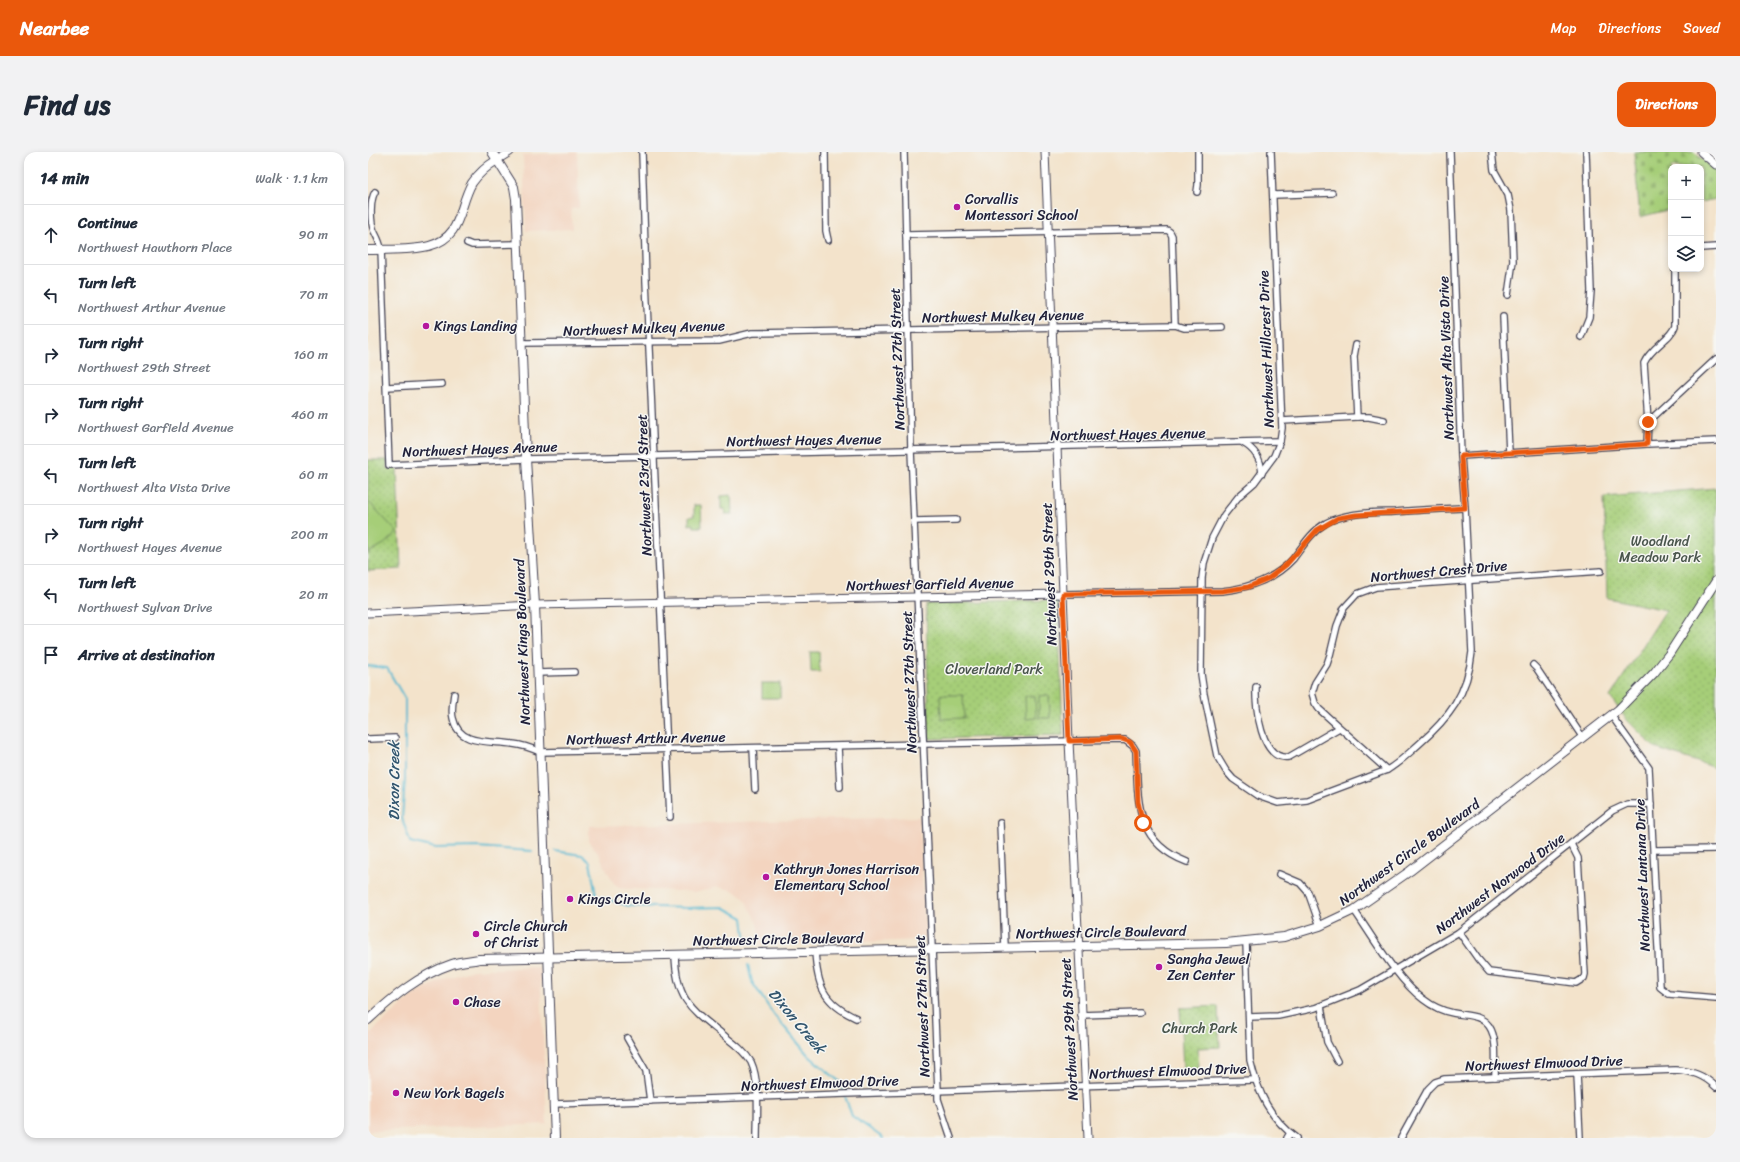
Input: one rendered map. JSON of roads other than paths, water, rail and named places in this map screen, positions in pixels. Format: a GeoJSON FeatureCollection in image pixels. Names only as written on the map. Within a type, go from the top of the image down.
{"type":"FeatureCollection","features":[{"type":"Feature","properties":{"kind":"main road","name":"Northwest Kings Boulevard"},"geometry":{"type":"LineString","coordinates":[[492,152],[509,179],[515,192],[526,459],[535,605],[555,1138]]}},
{"type":"Feature","properties":{"kind":"main road"},"geometry":{"type":"LineString","coordinates":[[368,250],[425,247],[445,238],[457,225],[472,183],[483,169],[497,160]]}},
{"type":"Feature","properties":{"kind":"main road","name":"Northwest Circle Boulevard"},"geometry":{"type":"LineString","coordinates":[[368,1020],[398,993],[414,982],[454,963],[479,959],[1246,942],[1284,937],[1320,926],[1354,910],[1410,872],[1611,715],[1654,673],[1677,642],[1716,581]]}},
{"type":"Feature","properties":{"kind":"street"},"geometry":{"type":"LineString","coordinates":[[497,160],[510,152]]}},
{"type":"Feature","properties":{"kind":"street","name":"Northwest 23rd Street"},"geometry":{"type":"LineString","coordinates":[[642,152],[670,817]]}},
{"type":"Feature","properties":{"kind":"street"},"geometry":{"type":"LineString","coordinates":[[825,152],[826,231],[828,240]]}},
{"type":"Feature","properties":{"kind":"street","name":"Northwest 27th Street"},"geometry":{"type":"LineString","coordinates":[[904,152],[907,329],[938,1099],[951,1138]]}},
{"type":"Feature","properties":{"kind":"street","name":"Northwest 29th Street"},"geometry":{"type":"LineString","coordinates":[[1045,152],[1069,741],[1088,1138]]}},
{"type":"Feature","properties":{"kind":"street"},"geometry":{"type":"LineString","coordinates":[[1197,192],[1198,152]]}},
{"type":"Feature","properties":{"kind":"street","name":"Northwest Hillcrest Drive"},"geometry":{"type":"LineString","coordinates":[[1271,152],[1274,195],[1282,421],[1280,441],[1274,456],[1262,473],[1230,507],[1216,528],[1205,559],[1202,591],[1201,674],[1204,694],[1217,756],[1233,779],[1265,799],[1278,803],[1308,800],[1388,770]]}},
{"type":"Feature","properties":{"kind":"street","name":"Northwest Alta Vista Drive"},"geometry":{"type":"LineString","coordinates":[[1388,770],[1432,734],[1455,706],[1464,689],[1470,671],[1472,652],[1461,456],[1450,152]]}},
{"type":"Feature","properties":{"kind":"street"},"geometry":{"type":"LineString","coordinates":[[1492,152],[1494,170],[1508,195],[1511,210],[1512,261],[1508,295]]}},
{"type":"Feature","properties":{"kind":"street"},"geometry":{"type":"LineString","coordinates":[[1581,337],[1589,317],[1591,291],[1586,152]]}},
{"type":"Feature","properties":{"kind":"street"},"geometry":{"type":"LineString","coordinates":[[1701,152],[1716,165]]}},
{"type":"Feature","properties":{"kind":"street"},"geometry":{"type":"LineString","coordinates":[[375,192],[372,198],[373,226],[381,249],[387,387],[442,384]]}},
{"type":"Feature","properties":{"kind":"street"},"geometry":{"type":"LineString","coordinates":[[1274,195],[1332,193]]}},
{"type":"Feature","properties":{"kind":"street"},"geometry":{"type":"LineString","coordinates":[[906,235],[1166,230],[1170,232],[1172,236],[1176,324]]}},
{"type":"Feature","properties":{"kind":"street"},"geometry":{"type":"LineString","coordinates":[[467,243],[472,245],[518,244]]}},
{"type":"Feature","properties":{"kind":"street"},"geometry":{"type":"LineString","coordinates":[[1704,248],[1716,247]]}},
{"type":"Feature","properties":{"kind":"street"},"geometry":{"type":"LineString","coordinates":[[1647,444],[1648,422],[1644,363],[1648,354],[1674,330],[1676,318],[1674,272]]}},
{"type":"Feature","properties":{"kind":"street"},"geometry":{"type":"LineString","coordinates":[[1503,317],[1509,453]]}},
{"type":"Feature","properties":{"kind":"street","name":"Northwest Mulkey Avenue"},"geometry":{"type":"LineString","coordinates":[[522,343],[719,341],[752,333],[907,329],[1176,324],[1184,328],[1222,327]]}},
{"type":"Feature","properties":{"kind":"street"},"geometry":{"type":"LineString","coordinates":[[1356,345],[1354,356],[1357,417]]}},
{"type":"Feature","properties":{"kind":"street"},"geometry":{"type":"LineString","coordinates":[[1648,422],[1716,359]]}},
{"type":"Feature","properties":{"kind":"street","name":"Northwest Hayes Avenue"},"geometry":{"type":"LineString","coordinates":[[387,387],[389,464],[526,459],[1280,441]]}},
{"type":"Feature","properties":{"kind":"street"},"geometry":{"type":"LineString","coordinates":[[1282,421],[1357,417],[1369,417],[1384,420]]}},
{"type":"Feature","properties":{"kind":"street"},"geometry":{"type":"LineString","coordinates":[[1461,456],[1716,441]]}},
{"type":"Feature","properties":{"kind":"street"},"geometry":{"type":"LineString","coordinates":[[1243,443],[1254,451],[1258,457],[1262,473]]}},
{"type":"Feature","properties":{"kind":"street","name":"Northwest Garfield Avenue"},"geometry":{"type":"LineString","coordinates":[[368,613],[535,605],[1241,589],[1269,578],[1289,562],[1317,530],[1338,518],[1356,515],[1465,508]]}},
{"type":"Feature","properties":{"kind":"street"},"geometry":{"type":"LineString","coordinates":[[914,521],[956,520]]}},
{"type":"Feature","properties":{"kind":"street","name":"Northwest Crest Drive"},"geometry":{"type":"LineString","coordinates":[[1388,770],[1319,709],[1315,703],[1312,693],[1315,682],[1327,664],[1341,613],[1349,601],[1357,594],[1370,588],[1601,572]]}},
{"type":"Feature","properties":{"kind":"street"},"geometry":{"type":"LineString","coordinates":[[1533,666],[1537,669],[1583,738]]}},
{"type":"Feature","properties":{"kind":"street"},"geometry":{"type":"LineString","coordinates":[[537,673],[574,672]]}},
{"type":"Feature","properties":{"kind":"street"},"geometry":{"type":"LineString","coordinates":[[1256,687],[1256,710],[1259,722],[1267,743],[1277,756],[1289,758],[1339,728]]}},
{"type":"Feature","properties":{"kind":"street","name":"Northwest Arthur Avenue"},"geometry":{"type":"LineString","coordinates":[[454,694],[453,720],[456,727],[466,737],[475,741],[513,744],[540,752],[838,747],[1122,739],[1130,742],[1136,751],[1138,802],[1146,830],[1158,844],[1168,852],[1188,862]]}},
{"type":"Feature","properties":{"kind":"street","name":"Northwest Lantana Drive"},"geometry":{"type":"LineString","coordinates":[[1611,715],[1647,764],[1651,783],[1660,987],[1669,994],[1716,998]]}},
{"type":"Feature","properties":{"kind":"street"},"geometry":{"type":"LineString","coordinates":[[368,739],[395,738]]}},
{"type":"Feature","properties":{"kind":"street"},"geometry":{"type":"LineString","coordinates":[[838,747],[840,787]]}},
{"type":"Feature","properties":{"kind":"street"},"geometry":{"type":"LineString","coordinates":[[753,748],[755,789]]}},
{"type":"Feature","properties":{"kind":"street","name":"Northwest Norwood Drive"},"geometry":{"type":"LineString","coordinates":[[1249,1017],[1278,1016],[1321,1006],[1360,990],[1459,932],[1621,806],[1627,804],[1651,804]]}},
{"type":"Feature","properties":{"kind":"street"},"geometry":{"type":"LineString","coordinates":[[1000,822],[1005,947]]}},
{"type":"Feature","properties":{"kind":"street"},"geometry":{"type":"LineString","coordinates":[[1459,932],[1489,972],[1576,983],[1580,981],[1585,974],[1578,858],[1571,844]]}},
{"type":"Feature","properties":{"kind":"street"},"geometry":{"type":"LineString","coordinates":[[1654,850],[1716,850]]}},
{"type":"Feature","properties":{"kind":"street"},"geometry":{"type":"LineString","coordinates":[[1279,874],[1300,883],[1308,892],[1320,926]]}},
{"type":"Feature","properties":{"kind":"street"},"geometry":{"type":"LineString","coordinates":[[1354,910],[1395,970],[1413,991],[1434,1006],[1452,1013],[1472,1015],[1485,1022],[1490,1028],[1494,1040],[1495,1077]]}},
{"type":"Feature","properties":{"kind":"street"},"geometry":{"type":"LineString","coordinates":[[1246,942],[1250,1060],[1254,1080],[1260,1095],[1273,1115],[1288,1135],[1297,1138]]}},
{"type":"Feature","properties":{"kind":"street"},"geometry":{"type":"LineString","coordinates":[[815,951],[816,973],[822,989],[835,1005],[856,1018]]}},
{"type":"Feature","properties":{"kind":"street"},"geometry":{"type":"LineString","coordinates":[[675,954],[677,980],[685,1000],[703,1019],[746,1055],[756,1076],[757,1138]]}},
{"type":"Feature","properties":{"kind":"street"},"geometry":{"type":"LineString","coordinates":[[1321,1006],[1327,1042],[1337,1061]]}},
{"type":"Feature","properties":{"kind":"street"},"geometry":{"type":"LineString","coordinates":[[1081,1015],[1140,1013]]}},
{"type":"Feature","properties":{"kind":"street"},"geometry":{"type":"LineString","coordinates":[[627,1038],[646,1071],[650,1101]]}},
{"type":"Feature","properties":{"kind":"street","name":"Northwest Elmwood Drive"},"geometry":{"type":"LineString","coordinates":[[1401,1138],[1428,1089],[1435,1082],[1444,1079],[1686,1071],[1704,1077],[1716,1087]]}},
{"type":"Feature","properties":{"kind":"street"},"geometry":{"type":"LineString","coordinates":[[1577,1074],[1580,1138]]}},
{"type":"Feature","properties":{"kind":"street","name":"Northwest Elmwood Drive"},"geometry":{"type":"LineString","coordinates":[[554,1104],[1254,1080]]}},
{"type":"Feature","properties":{"kind":"waterway","name":"Dixon Creek"},"geometry":{"type":"LineString","coordinates":[[368,666],[387,668],[405,699],[405,780],[402,818],[410,842],[436,848],[477,847],[532,851]]}},
{"type":"Feature","properties":{"kind":"waterway","name":"Dixon Creek"},"geometry":{"type":"LineString","coordinates":[[555,851],[582,855],[590,862],[596,896],[629,906],[686,908],[723,907],[743,918],[746,942]]}},
{"type":"Feature","properties":{"kind":"waterway","name":"Dixon Creek"},"geometry":{"type":"LineString","coordinates":[[748,965],[752,982],[774,1015],[809,1056],[840,1082],[852,1116],[883,1138]]}},
{"type":"Feature","properties":{"kind":"place","name":"Corvallis Montessori School"},"geometry":{"type":"Point","coordinates":[957,207]}},
{"type":"Feature","properties":{"kind":"place","name":"Kings Landing"},"geometry":{"type":"Point","coordinates":[426,326]}},
{"type":"Feature","properties":{"kind":"place","name":"Kathryn Jones Harrison Elementary School"},"geometry":{"type":"Point","coordinates":[766,877]}},
{"type":"Feature","properties":{"kind":"place","name":"Kings Circle"},"geometry":{"type":"Point","coordinates":[570,899]}},
{"type":"Feature","properties":{"kind":"place","name":"Circle Church of Christ"},"geometry":{"type":"Point","coordinates":[476,934]}},
{"type":"Feature","properties":{"kind":"place","name":"Sangha Jewel Zen Center"},"geometry":{"type":"Point","coordinates":[1159,967]}},
{"type":"Feature","properties":{"kind":"place","name":"Chase"},"geometry":{"type":"Point","coordinates":[456,1002]}},
{"type":"Feature","properties":{"kind":"place","name":"New York Bagels"},"geometry":{"type":"Point","coordinates":[396,1093]}},
{"type":"Feature","properties":{"kind":"park label","name":"Woodland Meadow Park"},"geometry":{"type":"Point","coordinates":[1660,550]}},
{"type":"Feature","properties":{"kind":"park label","name":"Cloverland Park"},"geometry":{"type":"Point","coordinates":[994,669]}},
{"type":"Feature","properties":{"kind":"park label","name":"Church Park"},"geometry":{"type":"Point","coordinates":[1200,1028]}}]}
